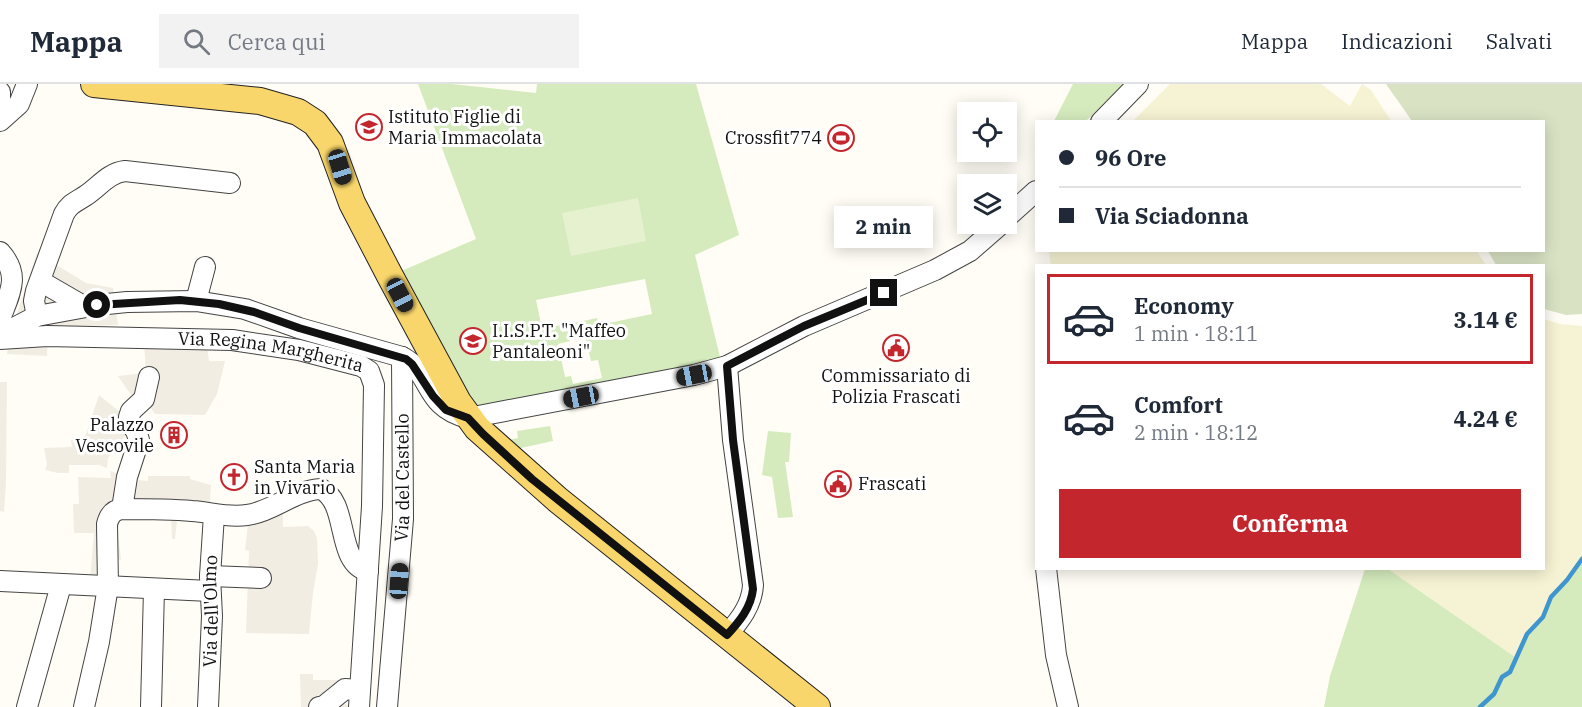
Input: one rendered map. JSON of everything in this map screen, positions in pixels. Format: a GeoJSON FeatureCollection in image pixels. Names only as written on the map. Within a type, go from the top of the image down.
{"type":"FeatureCollection","features":[{"type":"Feature","properties":{"kind":"main road"},"geometry":{"type":"LineString","coordinates":[[94,84],[274,104],[308,117],[324,134],[332,147],[352,203],[375,249],[468,418],[532,479],[817,707]]}},
{"type":"Feature","properties":{"kind":"street"},"geometry":{"type":"LineString","coordinates":[[0,121],[19,104],[27,84]]}},
{"type":"Feature","properties":{"kind":"street"},"geometry":{"type":"LineString","coordinates":[[1103,120],[1138,84]]}},
{"type":"Feature","properties":{"kind":"street"},"geometry":{"type":"LineString","coordinates":[[0,92],[0,108]]}},
{"type":"Feature","properties":{"kind":"street"},"geometry":{"type":"LineString","coordinates":[[36,327],[34,301],[39,281],[66,210],[72,203],[87,195],[109,176],[125,171],[230,183]]}},
{"type":"Feature","properties":{"kind":"street"},"geometry":{"type":"LineString","coordinates":[[1017,208],[1035,192]]}},
{"type":"Feature","properties":{"kind":"street"},"geometry":{"type":"LineString","coordinates":[[0,337],[36,327],[85,307],[127,302],[196,301],[244,309],[299,328],[402,357],[412,364],[443,407],[468,418],[694,375],[727,366],[804,326],[935,270],[970,251],[990,234]]}},
{"type":"Feature","properties":{"kind":"street"},"geometry":{"type":"LineString","coordinates":[[0,252],[10,266],[13,281],[0,319]]}},
{"type":"Feature","properties":{"kind":"street"},"geometry":{"type":"LineString","coordinates":[[196,301],[205,267]]}},
{"type":"Feature","properties":{"kind":"street"},"geometry":{"type":"LineString","coordinates":[[39,281],[85,307]]}},
{"type":"Feature","properties":{"kind":"street","name":"Via Regina Margherita"},"geometry":{"type":"LineString","coordinates":[[36,327],[232,340],[299,350],[365,367],[374,385],[372,506],[359,699]]}},
{"type":"Feature","properties":{"kind":"street","name":"Via del Castello"},"geometry":{"type":"LineString","coordinates":[[387,707],[403,519],[402,357]]}},
{"type":"Feature","properties":{"kind":"street"},"geometry":{"type":"LineString","coordinates":[[727,366],[733,440],[752,579],[752,595],[749,603],[743,616],[727,635]]}},
{"type":"Feature","properties":{"kind":"street"},"geometry":{"type":"LineString","coordinates":[[122,508],[139,440],[129,417],[144,399],[149,376]]}},
{"type":"Feature","properties":{"kind":"street"},"geometry":{"type":"LineString","coordinates":[[84,707],[99,642],[108,586],[107,524],[112,513],[122,508],[191,511],[214,515],[253,514],[310,490],[321,489],[329,495],[337,512],[352,560],[358,567],[368,571]]}},
{"type":"Feature","properties":{"kind":"street","name":"Via dell'Olmo"},"geometry":{"type":"LineString","coordinates":[[208,707],[212,616],[210,584],[214,515]]}},
{"type":"Feature","properties":{"kind":"street"},"geometry":{"type":"LineString","coordinates":[[1046,570],[1056,655],[1068,707]]}},
{"type":"Feature","properties":{"kind":"street"},"geometry":{"type":"LineString","coordinates":[[0,581],[154,589],[261,578]]}},
{"type":"Feature","properties":{"kind":"street"},"geometry":{"type":"LineString","coordinates":[[27,707],[61,585]]}},
{"type":"Feature","properties":{"kind":"street"},"geometry":{"type":"LineString","coordinates":[[151,707],[154,589]]}},
{"type":"Feature","properties":{"kind":"street"},"geometry":{"type":"LineString","coordinates":[[319,707],[324,706],[345,689],[359,699]]}},
{"type":"Feature","properties":{"kind":"shaded area"},"geometry":{"type":"Polygon","coordinates":[[[1170,84],[1321,84],[1350,106],[1362,84],[1371,90],[1390,120],[1134,120],[1170,84]]]}},
{"type":"Feature","properties":{"kind":"shaded area"},"geometry":{"type":"Polygon","coordinates":[[[1049,252],[1477,252],[1485,264],[1051,264],[1049,252]]]}},
{"type":"Feature","properties":{"kind":"shaded area"},"geometry":{"type":"Polygon","coordinates":[[[37,253],[86,283],[113,288],[118,325],[48,327],[47,356],[7,354],[9,338],[37,253]]]}},
{"type":"Feature","properties":{"kind":"shaded area"},"geometry":{"type":"Polygon","coordinates":[[[1545,319],[1560,324],[1582,326],[1582,559],[1549,599],[1543,617],[1527,634],[1515,657],[1389,570],[1545,570],[1545,319]]]}},
{"type":"Feature","properties":{"kind":"shaded area"},"geometry":{"type":"Polygon","coordinates":[[[144,344],[207,347],[209,361],[225,361],[217,394],[205,415],[155,414],[150,407],[140,408],[118,376],[146,373],[144,344]]]}},
{"type":"Feature","properties":{"kind":"shaded area"},"geometry":{"type":"Polygon","coordinates":[[[0,382],[7,382],[4,512],[0,511],[0,382]]]}},
{"type":"Feature","properties":{"kind":"shaded area"},"geometry":{"type":"Polygon","coordinates":[[[99,395],[121,413],[120,420],[129,431],[108,458],[107,468],[99,465],[69,465],[69,473],[45,470],[47,464],[44,448],[72,447],[71,440],[84,440],[99,395]]]}},
{"type":"Feature","properties":{"kind":"shaded area"},"geometry":{"type":"Polygon","coordinates":[[[110,471],[137,480],[148,481],[148,476],[190,476],[190,479],[211,485],[209,520],[177,520],[175,539],[172,539],[171,518],[139,520],[138,518],[117,521],[121,560],[117,559],[89,591],[94,533],[74,533],[73,504],[79,504],[78,477],[111,478],[110,471]]]}},
{"type":"Feature","properties":{"kind":"shaded area"},"geometry":{"type":"Polygon","coordinates":[[[283,507],[283,527],[308,526],[317,538],[318,564],[309,634],[246,633],[249,551],[245,550],[248,524],[283,507]]]}},
{"type":"Feature","properties":{"kind":"shaded area"},"geometry":{"type":"Polygon","coordinates":[[[300,674],[313,674],[313,680],[345,680],[344,704],[355,707],[301,707],[300,674]]]}},
{"type":"Feature","properties":{"kind":"green space"},"geometry":{"type":"Polygon","coordinates":[[[418,84],[452,84],[536,93],[537,84],[696,84],[739,235],[695,255],[721,361],[470,411],[399,272],[476,239],[418,84]],[[645,279],[536,300],[542,329],[561,325],[562,332],[568,331],[570,341],[558,344],[565,377],[571,376],[573,384],[602,378],[598,360],[591,361],[586,339],[578,340],[574,323],[597,318],[599,325],[652,314],[645,279]]]}},
{"type":"Feature","properties":{"kind":"green space"},"geometry":{"type":"Polygon","coordinates":[[[1073,84],[1124,84],[1087,120],[1055,120],[1073,84]]]}},
{"type":"Feature","properties":{"kind":"green space"},"geometry":{"type":"Polygon","coordinates":[[[1386,84],[1582,84],[1582,314],[1566,315],[1545,309],[1545,264],[1495,264],[1489,252],[1545,252],[1545,120],[1411,120],[1386,84]]]}},
{"type":"Feature","properties":{"kind":"green space"},"geometry":{"type":"Polygon","coordinates":[[[638,198],[646,241],[571,256],[562,213],[638,198]]]}},
{"type":"Feature","properties":{"kind":"green space"},"geometry":{"type":"Polygon","coordinates":[[[550,426],[553,441],[520,450],[508,440],[518,438],[517,431],[550,426]]]}},
{"type":"Feature","properties":{"kind":"green space"},"geometry":{"type":"Polygon","coordinates":[[[768,431],[791,433],[789,462],[785,462],[793,517],[778,518],[772,477],[762,475],[768,431]]]}},
{"type":"Feature","properties":{"kind":"green space"},"geometry":{"type":"Polygon","coordinates":[[[1582,559],[1582,707],[1324,707],[1330,676],[1365,570],[1389,570],[1515,657],[1527,634],[1543,617],[1549,599],[1582,559]]]}},
{"type":"Feature","properties":{"kind":"waterway"},"geometry":{"type":"LineString","coordinates":[[1480,707],[1494,694],[1502,677],[1510,672],[1527,634],[1543,617],[1551,597],[1582,559]]}},
{"type":"Feature","properties":{"kind":"place","name":"Istituto Figlie di Maria Immacolata"},"geometry":{"type":"Point","coordinates":[369,127]}},
{"type":"Feature","properties":{"kind":"place","name":"Crossfit774"},"geometry":{"type":"Point","coordinates":[841,138]}},
{"type":"Feature","properties":{"kind":"place","name":"I.I.S.P.T. \"Maffeo Pantaleoni\""},"geometry":{"type":"Point","coordinates":[473,341]}},
{"type":"Feature","properties":{"kind":"place","name":"Commissariato di Polizia Frascati"},"geometry":{"type":"Point","coordinates":[896,348]}},
{"type":"Feature","properties":{"kind":"place","name":"Palazzo Vescovile"},"geometry":{"type":"Point","coordinates":[174,435]}},
{"type":"Feature","properties":{"kind":"place","name":"Santa Maria in Vivario"},"geometry":{"type":"Point","coordinates":[234,477]}},
{"type":"Feature","properties":{"kind":"place","name":"Frascati"},"geometry":{"type":"Point","coordinates":[838,484]}},
{"type":"Feature","properties":{"kind":"route"},"geometry":{"type":"LineString","coordinates":[[97,305],[127,302],[203,301],[254,312],[299,328],[406,359],[446,410],[468,418],[532,479],[727,635],[743,616],[753,589],[733,440],[727,366],[804,326],[884,293]]}}]}
